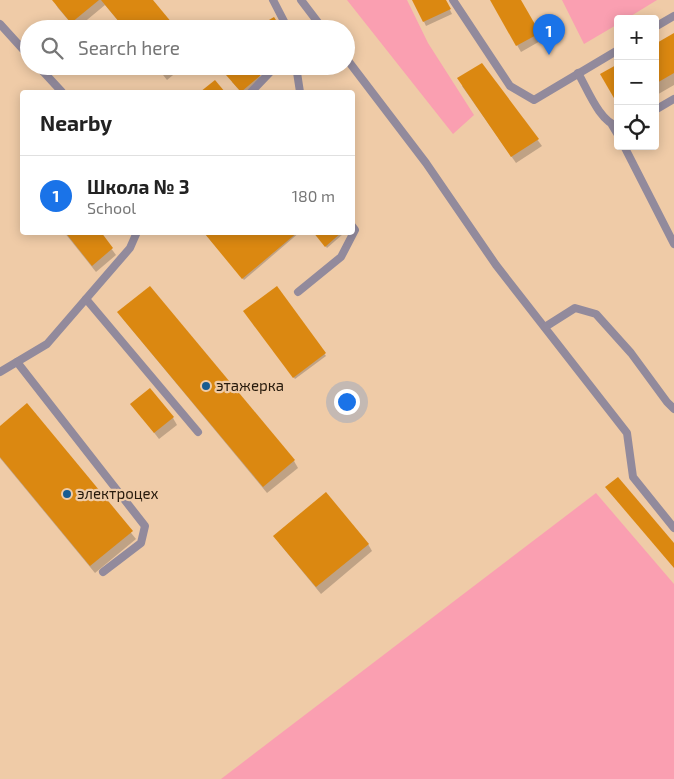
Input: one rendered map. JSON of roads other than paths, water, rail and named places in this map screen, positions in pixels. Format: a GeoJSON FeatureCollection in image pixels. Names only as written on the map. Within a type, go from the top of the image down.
{"type":"FeatureCollection","features":[{"type":"Feature","properties":{"kind":"lane"},"geometry":{"type":"LineString","coordinates":[[273,0],[283,20]]}},
{"type":"Feature","properties":{"kind":"lane"},"geometry":{"type":"LineString","coordinates":[[301,0],[316,20]]}},
{"type":"Feature","properties":{"kind":"lane"},"geometry":{"type":"LineString","coordinates":[[453,0],[510,86],[534,100],[614,52]]}},
{"type":"Feature","properties":{"kind":"lane"},"geometry":{"type":"LineString","coordinates":[[659,25],[674,16]]}},
{"type":"Feature","properties":{"kind":"lane"},"geometry":{"type":"LineString","coordinates":[[0,24],[20,46]]}},
{"type":"Feature","properties":{"kind":"lane"},"geometry":{"type":"LineString","coordinates":[[355,70],[426,163],[496,264],[627,434],[633,477],[674,528]]}},
{"type":"Feature","properties":{"kind":"lane"},"geometry":{"type":"LineString","coordinates":[[578,73],[600,112],[614,124]]}},
{"type":"Feature","properties":{"kind":"lane"},"geometry":{"type":"LineString","coordinates":[[46,75],[60,90]]}},
{"type":"Feature","properties":{"kind":"lane"},"geometry":{"type":"LineString","coordinates":[[253,90],[267,75]]}},
{"type":"Feature","properties":{"kind":"lane"},"geometry":{"type":"LineString","coordinates":[[297,75],[300,90]]}},
{"type":"Feature","properties":{"kind":"lane"},"geometry":{"type":"LineString","coordinates":[[659,108],[674,99]]}},
{"type":"Feature","properties":{"kind":"lane"},"geometry":{"type":"LineString","coordinates":[[626,150],[674,244]]}},
{"type":"Feature","properties":{"kind":"lane"},"geometry":{"type":"LineString","coordinates":[[0,372],[47,344],[130,248],[136,235]]}},
{"type":"Feature","properties":{"kind":"lane"},"geometry":{"type":"LineString","coordinates":[[298,292],[340,258],[352,235]]}},
{"type":"Feature","properties":{"kind":"lane"},"geometry":{"type":"LineString","coordinates":[[86,299],[198,432]]}},
{"type":"Feature","properties":{"kind":"lane"},"geometry":{"type":"LineString","coordinates":[[544,327],[575,308],[596,314],[631,353],[674,409]]}},
{"type":"Feature","properties":{"kind":"lane"},"geometry":{"type":"LineString","coordinates":[[17,362],[145,526],[141,543],[102,572]]}},
{"type":"Feature","properties":{"kind":"place","name":"Школа № 3"},"geometry":{"type":"Point","coordinates":[549,55]}},
{"type":"Feature","properties":{"kind":"place","name":"этажерка"},"geometry":{"type":"Point","coordinates":[206,386]}},
{"type":"Feature","properties":{"kind":"place","name":"электроцех"},"geometry":{"type":"Point","coordinates":[67,494]}}]}
